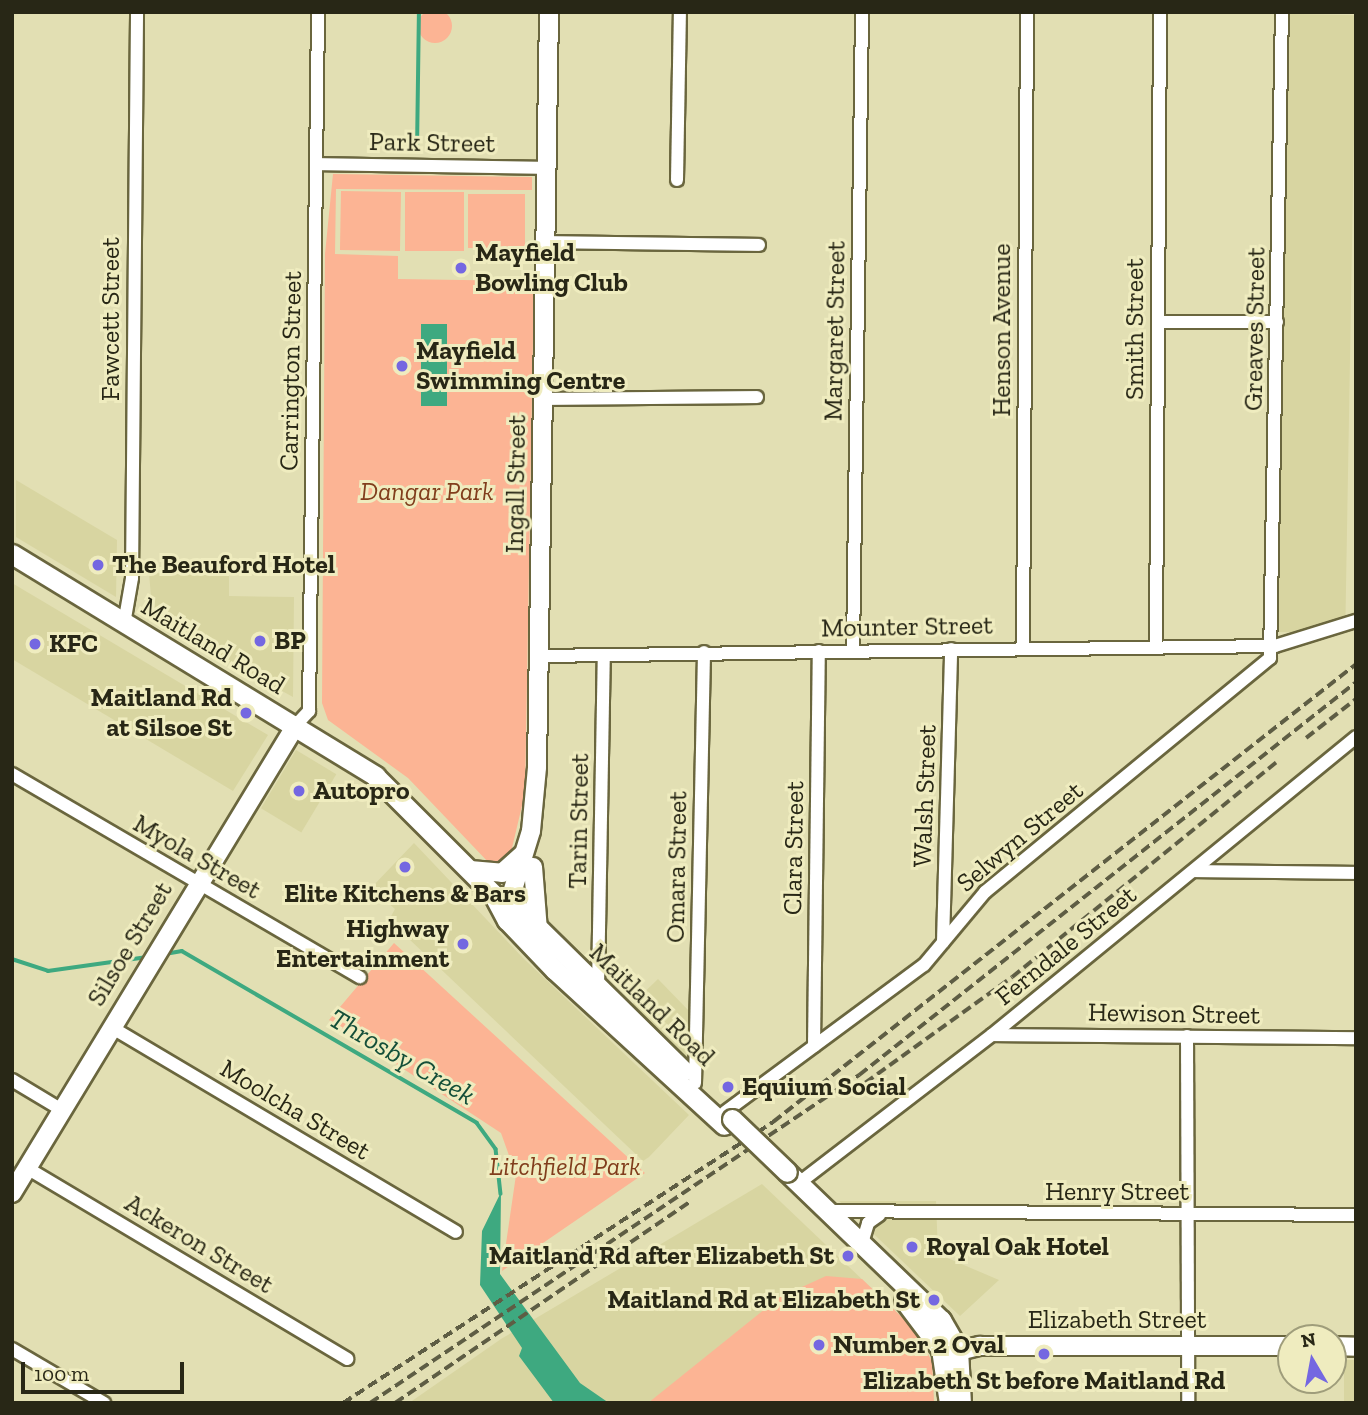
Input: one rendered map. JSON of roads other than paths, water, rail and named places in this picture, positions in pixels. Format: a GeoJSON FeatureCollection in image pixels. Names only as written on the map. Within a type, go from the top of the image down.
{"type":"FeatureCollection","features":[{"type":"Feature","properties":{"kind":"main road","name":"Ingall Street"},"geometry":{"type":"LineString","coordinates":[[538,930],[528,861],[539,656],[549,12]]}},
{"type":"Feature","properties":{"kind":"main road","name":"Maitland Road"},"geometry":{"type":"LineString","coordinates":[[12,554],[124,624],[296,725],[375,776],[470,870],[519,909],[695,1083],[727,1119]]}},
{"type":"Feature","properties":{"kind":"main road","name":"Silsoe Street"},"geometry":{"type":"LineString","coordinates":[[12,1193],[163,939],[296,725]]}},
{"type":"Feature","properties":{"kind":"main road"},"geometry":{"type":"LineString","coordinates":[[470,870],[502,873],[528,861]]}},
{"type":"Feature","properties":{"kind":"main road"},"geometry":{"type":"LineString","coordinates":[[507,900],[523,890],[528,861]]}},
{"type":"Feature","properties":{"kind":"main road","name":"Maitland Road"},"geometry":{"type":"LineString","coordinates":[[507,900],[507,920],[550,965],[727,1119],[788,1178],[919,1315],[951,1353],[948,1403]]}},
{"type":"Feature","properties":{"kind":"main road","name":"Maitland Road"},"geometry":{"type":"LineString","coordinates":[[788,1178],[929,1307],[951,1353],[961,1403]]}},
{"type":"Feature","properties":{"kind":"main road","name":"Elizabeth Street"},"geometry":{"type":"LineString","coordinates":[[951,1353],[1277,1346]]}},
{"type":"Feature","properties":{"kind":"street","name":"Fawcett Street"},"geometry":{"type":"LineString","coordinates":[[124,624],[132,578],[137,12]]}},
{"type":"Feature","properties":{"kind":"street","name":"Carrington Street"},"geometry":{"type":"LineString","coordinates":[[296,725],[309,712],[318,12]]}},
{"type":"Feature","properties":{"kind":"street"},"geometry":{"type":"LineString","coordinates":[[677,180],[680,12]]}},
{"type":"Feature","properties":{"kind":"street","name":"Margaret Street"},"geometry":{"type":"LineString","coordinates":[[853,650],[862,12]]}},
{"type":"Feature","properties":{"kind":"street","name":"Henson Avenue"},"geometry":{"type":"LineString","coordinates":[[1023,649],[1027,12]]}},
{"type":"Feature","properties":{"kind":"street","name":"Smith Street"},"geometry":{"type":"LineString","coordinates":[[1157,647],[1160,12]]}},
{"type":"Feature","properties":{"kind":"street","name":"Greaves Street"},"geometry":{"type":"LineString","coordinates":[[1275,646],[1282,12]]}},
{"type":"Feature","properties":{"kind":"street","name":"Park Street"},"geometry":{"type":"LineString","coordinates":[[317,164],[547,168]]}},
{"type":"Feature","properties":{"kind":"street"},"geometry":{"type":"LineString","coordinates":[[546,242],[759,245]]}},
{"type":"Feature","properties":{"kind":"street"},"geometry":{"type":"LineString","coordinates":[[1158,322],[1277,322]]}},
{"type":"Feature","properties":{"kind":"street"},"geometry":{"type":"LineString","coordinates":[[544,399],[757,397]]}},
{"type":"Feature","properties":{"kind":"street"},"geometry":{"type":"LineString","coordinates":[[1275,646],[1356,621]]}},
{"type":"Feature","properties":{"kind":"street","name":"Mounter Street"},"geometry":{"type":"LineString","coordinates":[[539,656],[1275,646]]}},
{"type":"Feature","properties":{"kind":"street","name":"Selwyn Street"},"geometry":{"type":"LineString","coordinates":[[727,1119],[814,1046],[924,965],[985,892],[1258,672],[1275,646]]}},
{"type":"Feature","properties":{"kind":"street","name":"Walsh Street"},"geometry":{"type":"LineString","coordinates":[[943,943],[951,649]]}},
{"type":"Feature","properties":{"kind":"street","name":"Clara Street"},"geometry":{"type":"LineString","coordinates":[[814,1046],[819,651]]}},
{"type":"Feature","properties":{"kind":"street","name":"Omara Street"},"geometry":{"type":"LineString","coordinates":[[695,1083],[704,652]]}},
{"type":"Feature","properties":{"kind":"street","name":"Tarin Street"},"geometry":{"type":"LineString","coordinates":[[598,988],[604,655]]}},
{"type":"Feature","properties":{"kind":"street","name":"Ferndale Street"},"geometry":{"type":"LineString","coordinates":[[788,1178],[992,1035],[1355,738]]}},
{"type":"Feature","properties":{"kind":"street","name":"Myola Street"},"geometry":{"type":"LineString","coordinates":[[12,774],[360,978]]}},
{"type":"Feature","properties":{"kind":"street"},"geometry":{"type":"LineString","coordinates":[[1194,871],[1356,873]]}},
{"type":"Feature","properties":{"kind":"street","name":"Moolcha Street"},"geometry":{"type":"LineString","coordinates":[[111,1027],[456,1233]]}},
{"type":"Feature","properties":{"kind":"street","name":"Hewison Street"},"geometry":{"type":"LineString","coordinates":[[992,1035],[1356,1038]]}},
{"type":"Feature","properties":{"kind":"street"},"geometry":{"type":"LineString","coordinates":[[1187,1036],[1188,1403]]}},
{"type":"Feature","properties":{"kind":"street"},"geometry":{"type":"LineString","coordinates":[[12,1080],[62,1110]]}},
{"type":"Feature","properties":{"kind":"street","name":"Ackeron Street"},"geometry":{"type":"LineString","coordinates":[[27,1168],[347,1359]]}},
{"type":"Feature","properties":{"kind":"street","name":"Henry Street"},"geometry":{"type":"LineString","coordinates":[[827,1211],[879,1215],[1356,1215]]}},
{"type":"Feature","properties":{"kind":"street"},"geometry":{"type":"LineString","coordinates":[[862,1243],[868,1223],[879,1215]]}},
{"type":"Feature","properties":{"kind":"street"},"geometry":{"type":"LineString","coordinates":[[12,1349],[104,1403]]}},
{"type":"Feature","properties":{"kind":"waterway"},"geometry":{"type":"LineString","coordinates":[[417,150],[419,12]]}},
{"type":"Feature","properties":{"kind":"waterway","name":"Throsby Creek"},"geometry":{"type":"LineString","coordinates":[[165,954],[182,951],[477,1123],[496,1149],[501,1194]]}},
{"type":"Feature","properties":{"kind":"waterway","name":"Throsby Creek"},"geometry":{"type":"LineString","coordinates":[[12,959],[48,971],[147,957]]}},
{"type":"Feature","properties":{"kind":"railway"},"geometry":{"type":"LineString","coordinates":[[343,1403],[773,1122],[1356,664]]}},
{"type":"Feature","properties":{"kind":"railway"},"geometry":{"type":"LineString","coordinates":[[370,1403],[859,1075],[1356,682]]}},
{"type":"Feature","properties":{"kind":"railway"},"geometry":{"type":"LineString","coordinates":[[1306,738],[1356,699]]}},
{"type":"Feature","properties":{"kind":"railway"},"geometry":{"type":"LineString","coordinates":[[865,1083],[1012,977],[1279,760]]}},
{"type":"Feature","properties":{"kind":"railway"},"geometry":{"type":"LineString","coordinates":[[395,1403],[691,1201]]}},
{"type":"Feature","properties":{"kind":"place","name":"Mayfield Bowling Club"},"geometry":{"type":"Point","coordinates":[461,268]}},
{"type":"Feature","properties":{"kind":"place","name":"Mayfield Swimming Centre"},"geometry":{"type":"Point","coordinates":[402,366]}},
{"type":"Feature","properties":{"kind":"place","name":"The Beauford Hotel"},"geometry":{"type":"Point","coordinates":[98,565]}},
{"type":"Feature","properties":{"kind":"place","name":"BP"},"geometry":{"type":"Point","coordinates":[260,641]}},
{"type":"Feature","properties":{"kind":"place","name":"KFC"},"geometry":{"type":"Point","coordinates":[35,644]}},
{"type":"Feature","properties":{"kind":"place","name":"Maitland Rd at Silsoe St"},"geometry":{"type":"Point","coordinates":[246,713]}},
{"type":"Feature","properties":{"kind":"place","name":"Autopro"},"geometry":{"type":"Point","coordinates":[299,791]}},
{"type":"Feature","properties":{"kind":"place","name":"Elite Kitchens & Bars"},"geometry":{"type":"Point","coordinates":[405,867]}},
{"type":"Feature","properties":{"kind":"place","name":"Highway Entertainment"},"geometry":{"type":"Point","coordinates":[463,944]}},
{"type":"Feature","properties":{"kind":"place","name":"Equium Social"},"geometry":{"type":"Point","coordinates":[728,1087]}},
{"type":"Feature","properties":{"kind":"place","name":"Royal Oak Hotel"},"geometry":{"type":"Point","coordinates":[912,1247]}},
{"type":"Feature","properties":{"kind":"place","name":"Maitland Rd after Elizabeth St"},"geometry":{"type":"Point","coordinates":[848,1256]}},
{"type":"Feature","properties":{"kind":"place","name":"Maitland Rd at Elizabeth St"},"geometry":{"type":"Point","coordinates":[934,1300]}},
{"type":"Feature","properties":{"kind":"place","name":"Number 2 Oval"},"geometry":{"type":"Point","coordinates":[819,1345]}},
{"type":"Feature","properties":{"kind":"place","name":"Elizabeth St before Maitland Rd"},"geometry":{"type":"Point","coordinates":[1044,1354]}},
{"type":"Feature","properties":{"kind":"park label","name":"Dangar Park"},"geometry":{"type":"Point","coordinates":[427,492]}},
{"type":"Feature","properties":{"kind":"park label","name":"Litchfield Park"},"geometry":{"type":"Point","coordinates":[565,1167]}}]}
